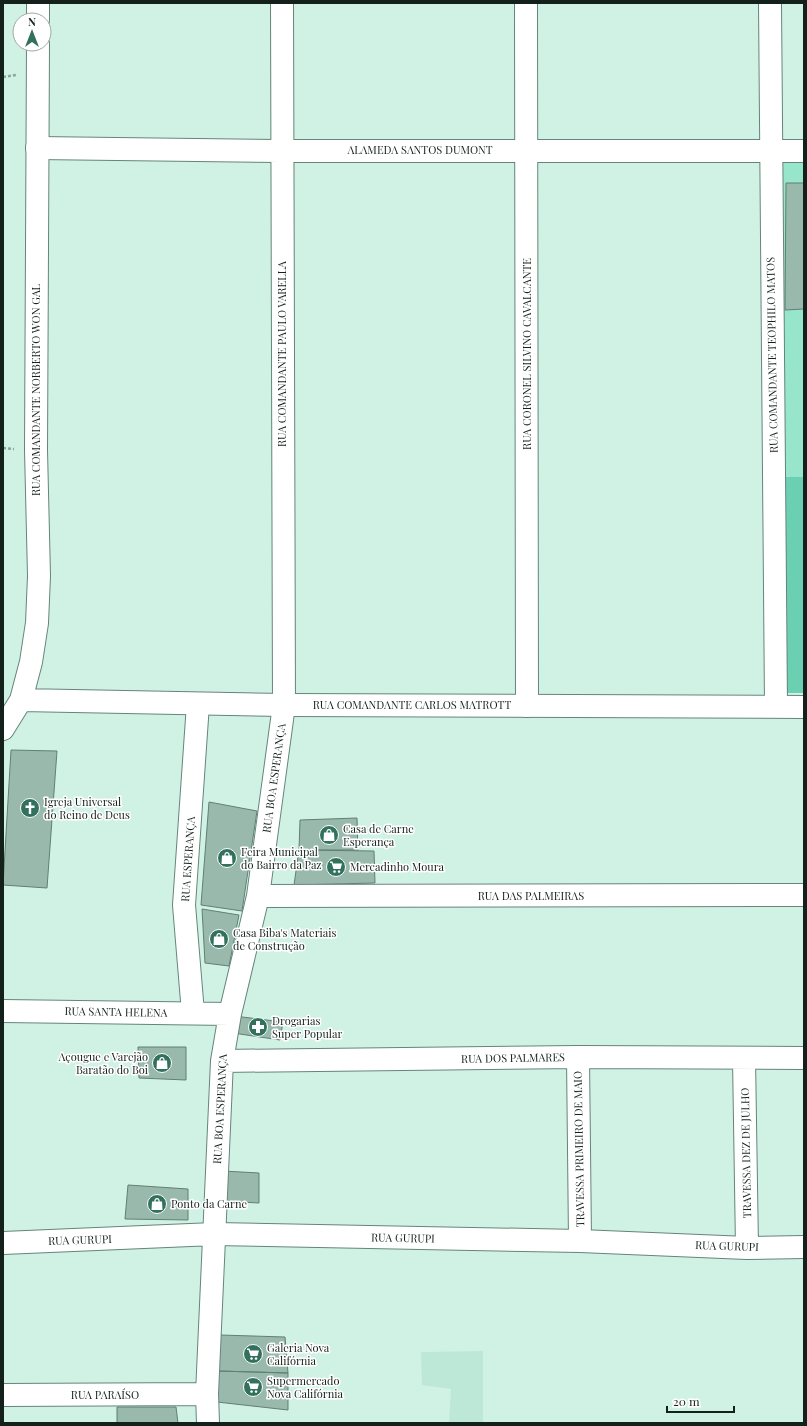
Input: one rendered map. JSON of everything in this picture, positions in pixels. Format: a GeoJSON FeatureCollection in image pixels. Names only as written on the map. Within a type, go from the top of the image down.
{"type":"FeatureCollection","features":[{"type":"Feature","properties":{"kind":"street","name":"RUA COMANDANTE PAULO VARELLA"},"geometry":{"type":"LineString","coordinates":[[282,3],[281,151],[284,705]]}},
{"type":"Feature","properties":{"kind":"street","name":"RUA CORONEL SILVINO CAVALCANTE"},"geometry":{"type":"LineString","coordinates":[[526,3],[527,706]]}},
{"type":"Feature","properties":{"kind":"street","name":"RUA COMANDANTE TEOPHILO MATOS"},"geometry":{"type":"LineString","coordinates":[[770,3],[770,151],[776,706]]}},
{"type":"Feature","properties":{"kind":"street","name":"RUA COMANDANTE NORBERTO WON GAL"},"geometry":{"type":"LineString","coordinates":[[3,729],[21,700],[31,662],[36,631],[38,576],[36,450],[38,52]]}},
{"type":"Feature","properties":{"kind":"street","name":"ALAMEDA SANTOS DUMONT"},"geometry":{"type":"LineString","coordinates":[[37,148],[281,151],[804,151]]}},
{"type":"Feature","properties":{"kind":"street","name":"RUA COMANDANTE CARLOS MATROTT"},"geometry":{"type":"LineString","coordinates":[[21,700],[284,705],[804,706]]}},
{"type":"Feature","properties":{"kind":"street","name":"RUA ESPERANÇA"},"geometry":{"type":"LineString","coordinates":[[193,1013],[184,905],[198,704]]}},
{"type":"Feature","properties":{"kind":"street","name":"RUA BOA ESPERANÇA"},"geometry":{"type":"LineString","coordinates":[[208,1423],[207,1394],[222,1061],[230,1014],[258,896],[284,705]]}},
{"type":"Feature","properties":{"kind":"street","name":"RUA DAS PALMEIRAS"},"geometry":{"type":"LineString","coordinates":[[258,896],[804,895]]}},
{"type":"Feature","properties":{"kind":"street","name":"RUA SANTA HELENA"},"geometry":{"type":"LineString","coordinates":[[3,1011],[230,1014]]}},
{"type":"Feature","properties":{"kind":"street","name":"RUA DOS PALMARES"},"geometry":{"type":"LineString","coordinates":[[222,1061],[578,1057],[804,1058]]}},
{"type":"Feature","properties":{"kind":"street","name":"TRAVESSA PRIMEIRO DE MAIO"},"geometry":{"type":"LineString","coordinates":[[578,1057],[580,1241]]}},
{"type":"Feature","properties":{"kind":"street","name":"TRAVESSA DEZ DE JULHO"},"geometry":{"type":"LineString","coordinates":[[744,1058],[747,1248]]}},
{"type":"Feature","properties":{"kind":"street","name":"RUA GURUPI"},"geometry":{"type":"LineString","coordinates":[[3,1243],[214,1234],[580,1241],[747,1248],[804,1247]]}},
{"type":"Feature","properties":{"kind":"street","name":"RUA PARAÍSO"},"geometry":{"type":"LineString","coordinates":[[3,1395],[207,1394]]}},
{"type":"Feature","properties":{"kind":"shaded area"},"geometry":{"type":"Polygon","coordinates":[[[483,1351],[483,1423],[449,1423],[451,1389],[422,1385],[421,1352],[483,1351]]]}},
{"type":"Feature","properties":{"kind":"green space"},"geometry":{"type":"Polygon","coordinates":[[[778,151],[804,152],[804,588],[779,587],[778,151]]]}},
{"type":"Feature","properties":{"kind":"green space"},"geometry":{"type":"Polygon","coordinates":[[[782,477],[804,477],[804,693],[776,693],[782,477]]]}},
{"type":"Feature","properties":{"kind":"building"},"geometry":{"type":"Polygon","coordinates":[[[786,183],[804,183],[804,309],[785,310],[786,183]]]}},
{"type":"Feature","properties":{"kind":"building","name":"Igreja Universal do Reino de Deus"},"geometry":{"type":"Polygon","coordinates":[[[11,750],[57,751],[47,888],[3,885],[11,750]]]}},
{"type":"Feature","properties":{"kind":"building","name":"Feira Municipal do Bairro da Paz"},"geometry":{"type":"Polygon","coordinates":[[[209,802],[257,811],[242,911],[201,905],[209,802]]]}},
{"type":"Feature","properties":{"kind":"building","name":"Casa de Carne Esperança"},"geometry":{"type":"Polygon","coordinates":[[[357,818],[358,850],[299,850],[300,820],[357,818]]]}},
{"type":"Feature","properties":{"kind":"building","name":"Mercadinho Moura"},"geometry":{"type":"Polygon","coordinates":[[[299,850],[374,851],[375,883],[294,885],[299,850]]]}},
{"type":"Feature","properties":{"kind":"building","name":"Casa Biba's Materiais de Construção"},"geometry":{"type":"Polygon","coordinates":[[[202,909],[239,915],[229,966],[205,963],[202,909]]]}},
{"type":"Feature","properties":{"kind":"building","name":"Drogarias Super Popular"},"geometry":{"type":"Polygon","coordinates":[[[234,1016],[283,1022],[280,1040],[233,1033],[234,1016]]]}},
{"type":"Feature","properties":{"kind":"building","name":"Açougue e Varejão Baratão do Boi"},"geometry":{"type":"Polygon","coordinates":[[[138,1047],[186,1047],[186,1080],[139,1078],[138,1047]]]}},
{"type":"Feature","properties":{"kind":"building"},"geometry":{"type":"Polygon","coordinates":[[[223,1171],[259,1173],[259,1203],[222,1201],[223,1171]]]}},
{"type":"Feature","properties":{"kind":"building","name":"Ponto da Carne"},"geometry":{"type":"Polygon","coordinates":[[[128,1185],[188,1189],[188,1220],[125,1219],[128,1185]]]}},
{"type":"Feature","properties":{"kind":"building","name":"Galeria Nova Califórnia"},"geometry":{"type":"Polygon","coordinates":[[[220,1335],[285,1337],[288,1373],[218,1371],[220,1335]]]}},
{"type":"Feature","properties":{"kind":"building","name":"Supermercado Nova Califórnia"},"geometry":{"type":"Polygon","coordinates":[[[218,1371],[288,1373],[288,1410],[217,1402],[218,1371]]]}},
{"type":"Feature","properties":{"kind":"building"},"geometry":{"type":"Polygon","coordinates":[[[117,1407],[176,1407],[178,1423],[117,1423],[117,1407]]]}},
{"type":"Feature","properties":{"kind":"place","name":"Igreja Universal do Reino de Deus"},"geometry":{"type":"Point","coordinates":[30,808]}},
{"type":"Feature","properties":{"kind":"place","name":"Casa de Carne Esperança"},"geometry":{"type":"Point","coordinates":[329,835]}},
{"type":"Feature","properties":{"kind":"place","name":"Feira Municipal do Bairro da Paz"},"geometry":{"type":"Point","coordinates":[227,858]}},
{"type":"Feature","properties":{"kind":"place","name":"Mercadinho Moura"},"geometry":{"type":"Point","coordinates":[336,867]}},
{"type":"Feature","properties":{"kind":"place","name":"Casa Biba's Materiais de Construção"},"geometry":{"type":"Point","coordinates":[219,939]}},
{"type":"Feature","properties":{"kind":"place","name":"Drogarias Super Popular"},"geometry":{"type":"Point","coordinates":[258,1027]}},
{"type":"Feature","properties":{"kind":"place","name":"Açougue e Varejão Baratão do Boi"},"geometry":{"type":"Point","coordinates":[162,1063]}},
{"type":"Feature","properties":{"kind":"place","name":"Ponto da Carne"},"geometry":{"type":"Point","coordinates":[157,1204]}},
{"type":"Feature","properties":{"kind":"place","name":"Galeria Nova Califórnia"},"geometry":{"type":"Point","coordinates":[253,1354]}},
{"type":"Feature","properties":{"kind":"place","name":"Supermercado Nova Califórnia"},"geometry":{"type":"Point","coordinates":[253,1387]}}]}
